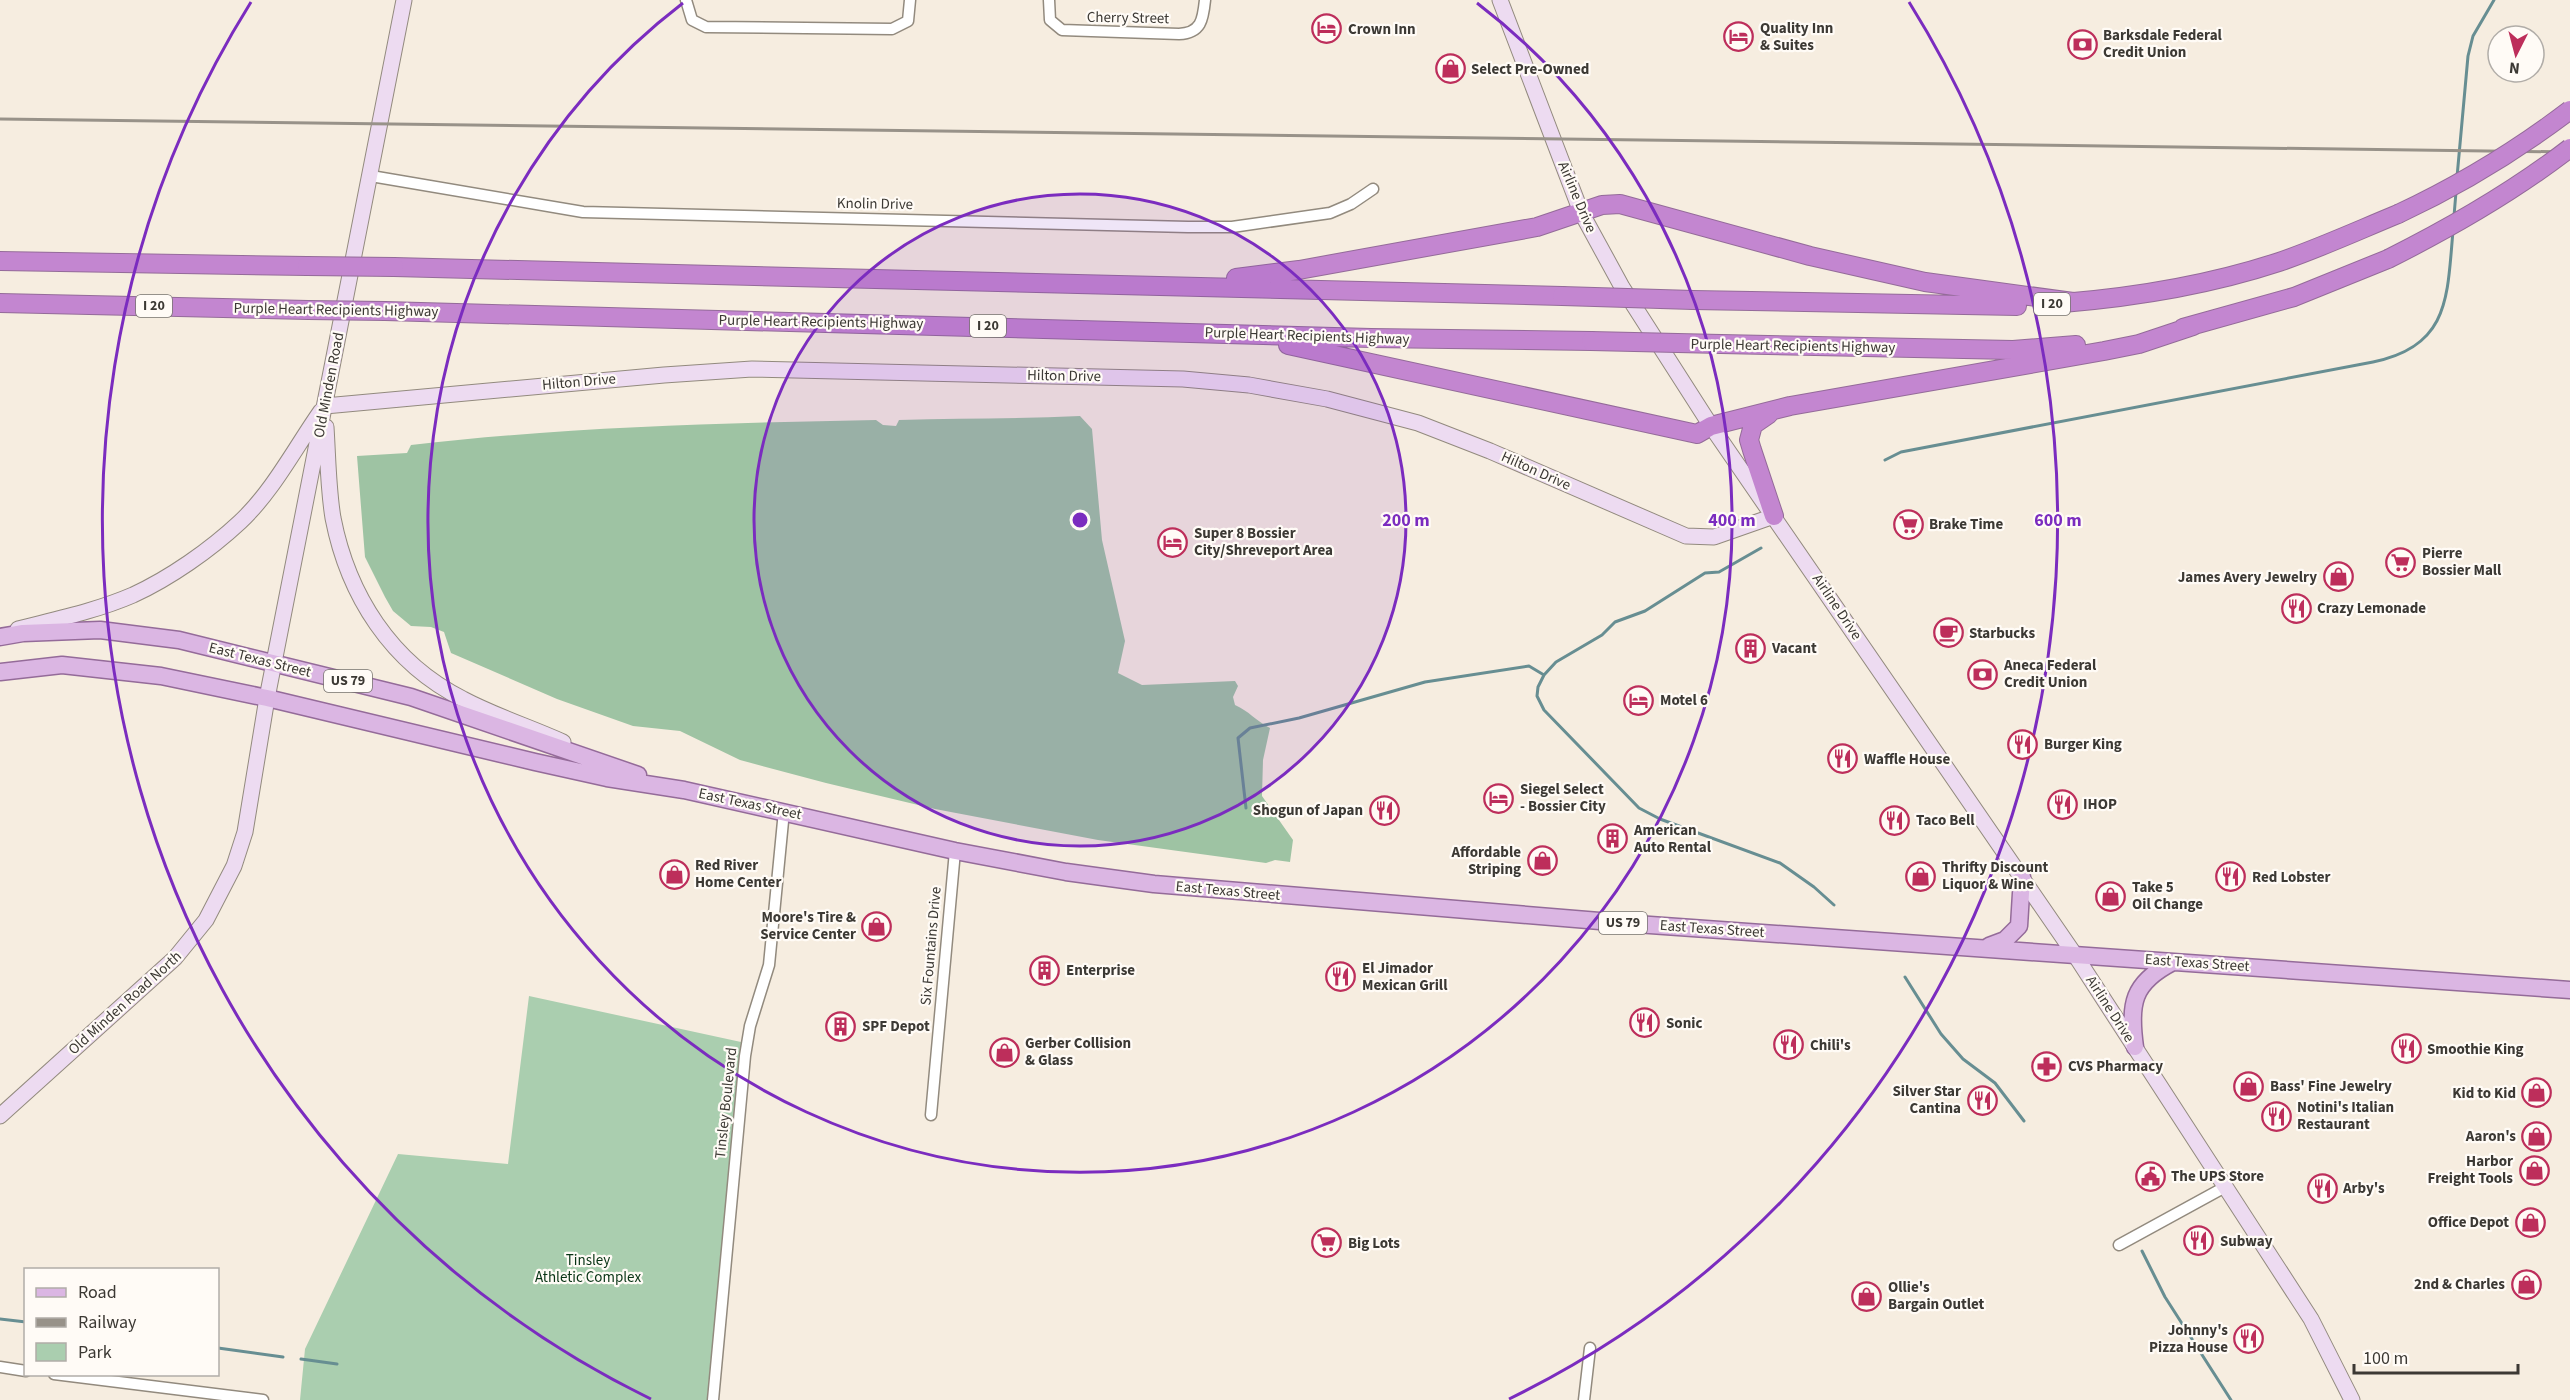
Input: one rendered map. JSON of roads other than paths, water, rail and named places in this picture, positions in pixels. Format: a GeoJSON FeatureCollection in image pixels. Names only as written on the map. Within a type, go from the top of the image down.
{"type":"FeatureCollection","features":[{"type":"Feature","properties":{"kind":"highway","name":"I 20"},"geometry":{"type":"LineString","coordinates":[[0,261],[394,267],[1960,306],[2073,302],[2164,291],[2278,262],[2398,214],[2484,170],[2570,110]]}},
{"type":"Feature","properties":{"kind":"highway","name":"Purple Heart Recipients Highway"},"geometry":{"type":"LineString","coordinates":[[0,303],[1191,333],[2013,350],[2103,342],[2193,326],[2294,297],[2388,259],[2446,230],[2570,148]]}},
{"type":"Feature","properties":{"kind":"highway"},"geometry":{"type":"LineString","coordinates":[[1096,285],[1255,277],[1537,227],[1581,212],[1620,204],[1810,256],[1925,282],[2073,302]]}},
{"type":"Feature","properties":{"kind":"highway"},"geometry":{"type":"LineString","coordinates":[[1191,333],[1327,351],[1687,434],[1697,434],[1711,426],[1791,406],[2104,351],[2139,344],[2193,326]]}},
{"type":"Feature","properties":{"kind":"highway"},"geometry":{"type":"LineString","coordinates":[[1774,516],[1752,450],[1751,431],[1758,419],[1791,406]]}},
{"type":"Feature","properties":{"kind":"main road","name":"Old Minden Road"},"geometry":{"type":"LineString","coordinates":[[267,698],[404,0]]}},
{"type":"Feature","properties":{"kind":"main road","name":"Airline Drive"},"geometry":{"type":"LineString","coordinates":[[1500,0],[1581,212],[1622,287],[1711,426],[2075,954],[2311,1319],[2352,1400]]}},
{"type":"Feature","properties":{"kind":"main road","name":"Hilton Drive"},"geometry":{"type":"LineString","coordinates":[[324,406],[743,370],[1183,379],[1313,396],[1418,423],[1479,446],[1686,536],[1714,537],[1774,516]]}},
{"type":"Feature","properties":{"kind":"main road"},"geometry":{"type":"LineString","coordinates":[[0,635],[91,610],[134,594],[172,573],[241,522],[284,467],[324,406]]}},
{"type":"Feature","properties":{"kind":"main road"},"geometry":{"type":"LineString","coordinates":[[324,406],[333,515],[338,537],[354,588],[382,632],[410,663],[460,698],[624,770]]}},
{"type":"Feature","properties":{"kind":"main road","name":"East Texas Street"},"geometry":{"type":"LineString","coordinates":[[0,635],[61,630],[140,634],[188,642],[411,697],[684,790]]}},
{"type":"Feature","properties":{"kind":"main road","name":"East Texas Street"},"geometry":{"type":"LineString","coordinates":[[0,672],[36,666],[91,667],[161,676],[267,698],[607,778],[684,790],[955,851],[1066,872],[1212,890],[2570,990]]}},
{"type":"Feature","properties":{"kind":"main road","name":"Old Minden Road North"},"geometry":{"type":"LineString","coordinates":[[0,1116],[175,958],[206,920],[234,866],[244,832],[267,698]]}},
{"type":"Feature","properties":{"kind":"main road"},"geometry":{"type":"LineString","coordinates":[[1983,947],[2005,940],[2019,926],[2022,877]]}},
{"type":"Feature","properties":{"kind":"main road"},"geometry":{"type":"LineString","coordinates":[[2135,1047],[2133,1014],[2136,993],[2152,974],[2173,962]]}},
{"type":"Feature","properties":{"kind":"street"},"geometry":{"type":"LineString","coordinates":[[686,0],[692,20],[706,27],[892,29],[908,21],[910,0]]}},
{"type":"Feature","properties":{"kind":"street","name":"Cherry Street"},"geometry":{"type":"LineString","coordinates":[[1049,0],[1050,20],[1057,28],[1070,32],[1179,34],[1197,30],[1204,16],[1205,0]]}},
{"type":"Feature","properties":{"kind":"street","name":"Knolin Drive"},"geometry":{"type":"LineString","coordinates":[[371,176],[583,212],[1218,227],[1330,213],[1351,204],[1374,189]]}},
{"type":"Feature","properties":{"kind":"street","name":"Tinsley Boulevard"},"geometry":{"type":"LineString","coordinates":[[713,1400],[746,1047],[750,1026],[770,966],[784,811]]}},
{"type":"Feature","properties":{"kind":"street","name":"Six Fountains Drive"},"geometry":{"type":"LineString","coordinates":[[931,1115],[955,851]]}},
{"type":"Feature","properties":{"kind":"street"},"geometry":{"type":"LineString","coordinates":[[2119,1245],[2225,1186]]}},
{"type":"Feature","properties":{"kind":"street"},"geometry":{"type":"LineString","coordinates":[[1584,1400],[1590,1348]]}},
{"type":"Feature","properties":{"kind":"street"},"geometry":{"type":"LineString","coordinates":[[0,1367],[24,1371]]}},
{"type":"Feature","properties":{"kind":"street"},"geometry":{"type":"LineString","coordinates":[[70,1376],[263,1400]]}},
{"type":"Feature","properties":{"kind":"waterway"},"geometry":{"type":"LineString","coordinates":[[2457,177],[2468,56],[2473,36],[2494,0]]}},
{"type":"Feature","properties":{"kind":"waterway"},"geometry":{"type":"LineString","coordinates":[[2454,216],[2456,192]]}},
{"type":"Feature","properties":{"kind":"waterway"},"geometry":{"type":"LineString","coordinates":[[1885,460],[1901,452],[2373,362],[2398,354],[2417,344],[2431,331],[2440,315],[2449,277],[2453,231]]}},
{"type":"Feature","properties":{"kind":"waterway"},"geometry":{"type":"LineString","coordinates":[[1761,548],[1719,572],[1705,573],[1645,611],[1615,622],[1602,635],[1556,662],[1544,675],[1538,687],[1537,696],[1544,710],[1639,808],[1660,819],[1780,863],[1814,887],[1834,905]]}},
{"type":"Feature","properties":{"kind":"waterway"},"geometry":{"type":"LineString","coordinates":[[1246,808],[1238,738],[1250,728],[1299,718],[1425,682],[1529,666],[1544,675]]}},
{"type":"Feature","properties":{"kind":"waterway"},"geometry":{"type":"LineString","coordinates":[[1905,977],[1941,1034],[1963,1059],[1995,1083],[2024,1121]]}},
{"type":"Feature","properties":{"kind":"waterway"},"geometry":{"type":"LineString","coordinates":[[2142,1251],[2165,1297],[2231,1400]]}},
{"type":"Feature","properties":{"kind":"waterway"},"geometry":{"type":"LineString","coordinates":[[0,1319],[24,1322]]}},
{"type":"Feature","properties":{"kind":"waterway"},"geometry":{"type":"LineString","coordinates":[[219,1348],[283,1357]]}},
{"type":"Feature","properties":{"kind":"waterway"},"geometry":{"type":"LineString","coordinates":[[301,1359],[337,1364]]}},
{"type":"Feature","properties":{"kind":"railway"},"geometry":{"type":"LineString","coordinates":[[0,119],[2570,152]]}},
{"type":"Feature","properties":{"kind":"place","name":"Crown Inn"},"geometry":{"type":"Point","coordinates":[1327,29]}},
{"type":"Feature","properties":{"kind":"place","name":"Quality Inn & Suites"},"geometry":{"type":"Point","coordinates":[1739,37]}},
{"type":"Feature","properties":{"kind":"place","name":"Barksdale Federal Credit Union"},"geometry":{"type":"Point","coordinates":[2082,44]}},
{"type":"Feature","properties":{"kind":"place","name":"Select Pre-Owned"},"geometry":{"type":"Point","coordinates":[1450,69]}},
{"type":"Feature","properties":{"kind":"place","name":"Brake Time"},"geometry":{"type":"Point","coordinates":[1908,524]}},
{"type":"Feature","properties":{"kind":"place","name":"Super 8 Bossier City/Shreveport Area"},"geometry":{"type":"Point","coordinates":[1173,542]}},
{"type":"Feature","properties":{"kind":"place","name":"Pierre Bossier Mall"},"geometry":{"type":"Point","coordinates":[2401,562]}},
{"type":"Feature","properties":{"kind":"place","name":"James Avery Jewelry"},"geometry":{"type":"Point","coordinates":[2338,577]}},
{"type":"Feature","properties":{"kind":"place","name":"Crazy Lemonade"},"geometry":{"type":"Point","coordinates":[2296,608]}},
{"type":"Feature","properties":{"kind":"place","name":"Starbucks"},"geometry":{"type":"Point","coordinates":[1948,633]}},
{"type":"Feature","properties":{"kind":"place","name":"Vacant"},"geometry":{"type":"Point","coordinates":[1751,648]}},
{"type":"Feature","properties":{"kind":"place","name":"Aneca Federal Credit Union"},"geometry":{"type":"Point","coordinates":[1983,674]}},
{"type":"Feature","properties":{"kind":"place","name":"Motel 6"},"geometry":{"type":"Point","coordinates":[1639,700]}},
{"type":"Feature","properties":{"kind":"place","name":"Burger King"},"geometry":{"type":"Point","coordinates":[2023,744]}},
{"type":"Feature","properties":{"kind":"place","name":"Waffle House"},"geometry":{"type":"Point","coordinates":[1843,759]}},
{"type":"Feature","properties":{"kind":"place","name":"Siegel Select - Bossier City"},"geometry":{"type":"Point","coordinates":[1499,798]}},
{"type":"Feature","properties":{"kind":"place","name":"IHOP"},"geometry":{"type":"Point","coordinates":[2062,804]}},
{"type":"Feature","properties":{"kind":"place","name":"Shogun of Japan"},"geometry":{"type":"Point","coordinates":[1384,810]}},
{"type":"Feature","properties":{"kind":"place","name":"Taco Bell"},"geometry":{"type":"Point","coordinates":[1895,820]}},
{"type":"Feature","properties":{"kind":"place","name":"American Auto Rental"},"geometry":{"type":"Point","coordinates":[1613,839]}},
{"type":"Feature","properties":{"kind":"place","name":"Affordable Striping"},"geometry":{"type":"Point","coordinates":[1542,861]}},
{"type":"Feature","properties":{"kind":"place","name":"Red River Home Center"},"geometry":{"type":"Point","coordinates":[674,874]}},
{"type":"Feature","properties":{"kind":"place","name":"Thrifty Discount Liquor & Wine"},"geometry":{"type":"Point","coordinates":[1921,876]}},
{"type":"Feature","properties":{"kind":"place","name":"Red Lobster"},"geometry":{"type":"Point","coordinates":[2231,877]}},
{"type":"Feature","properties":{"kind":"place","name":"Take 5 Oil Change"},"geometry":{"type":"Point","coordinates":[2111,896]}},
{"type":"Feature","properties":{"kind":"place","name":"Moore's Tire & Service Center"},"geometry":{"type":"Point","coordinates":[877,926]}},
{"type":"Feature","properties":{"kind":"place","name":"Enterprise"},"geometry":{"type":"Point","coordinates":[1045,970]}},
{"type":"Feature","properties":{"kind":"place","name":"El Jimador Mexican Grill"},"geometry":{"type":"Point","coordinates":[1341,977]}},
{"type":"Feature","properties":{"kind":"place","name":"Sonic"},"geometry":{"type":"Point","coordinates":[1645,1023]}},
{"type":"Feature","properties":{"kind":"place","name":"SPF Depot"},"geometry":{"type":"Point","coordinates":[841,1026]}},
{"type":"Feature","properties":{"kind":"place","name":"Chili's"},"geometry":{"type":"Point","coordinates":[1789,1045]}},
{"type":"Feature","properties":{"kind":"place","name":"Smoothie King"},"geometry":{"type":"Point","coordinates":[2406,1049]}},
{"type":"Feature","properties":{"kind":"place","name":"Gerber Collision & Glass"},"geometry":{"type":"Point","coordinates":[1004,1052]}},
{"type":"Feature","properties":{"kind":"place","name":"CVS Pharmacy"},"geometry":{"type":"Point","coordinates":[2047,1066]}},
{"type":"Feature","properties":{"kind":"place","name":"Bass' Fine Jewelry"},"geometry":{"type":"Point","coordinates":[2249,1086]}},
{"type":"Feature","properties":{"kind":"place","name":"Kid to Kid"},"geometry":{"type":"Point","coordinates":[2537,1093]}},
{"type":"Feature","properties":{"kind":"place","name":"Silver Star Cantina"},"geometry":{"type":"Point","coordinates":[1982,1100]}},
{"type":"Feature","properties":{"kind":"place","name":"Notini's Italian Restaurant"},"geometry":{"type":"Point","coordinates":[2276,1116]}},
{"type":"Feature","properties":{"kind":"place","name":"Aaron's"},"geometry":{"type":"Point","coordinates":[2537,1136]}},
{"type":"Feature","properties":{"kind":"place","name":"Harbor Freight Tools"},"geometry":{"type":"Point","coordinates":[2534,1170]}},
{"type":"Feature","properties":{"kind":"place","name":"The UPS Store"},"geometry":{"type":"Point","coordinates":[2150,1176]}},
{"type":"Feature","properties":{"kind":"place","name":"Arby's"},"geometry":{"type":"Point","coordinates":[2322,1188]}},
{"type":"Feature","properties":{"kind":"place","name":"Office Depot"},"geometry":{"type":"Point","coordinates":[2530,1222]}},
{"type":"Feature","properties":{"kind":"place","name":"Subway"},"geometry":{"type":"Point","coordinates":[2199,1241]}},
{"type":"Feature","properties":{"kind":"place","name":"Big Lots"},"geometry":{"type":"Point","coordinates":[1327,1243]}},
{"type":"Feature","properties":{"kind":"place","name":"2nd & Charles"},"geometry":{"type":"Point","coordinates":[2526,1284]}},
{"type":"Feature","properties":{"kind":"place","name":"Ollie's Bargain Outlet"},"geometry":{"type":"Point","coordinates":[1867,1296]}},
{"type":"Feature","properties":{"kind":"place","name":"Johnny's Pizza House"},"geometry":{"type":"Point","coordinates":[2249,1339]}},
{"type":"Feature","properties":{"kind":"park label","name":"Tinsley Athletic Complex"},"geometry":{"type":"Point","coordinates":[588,1268]}}]}
